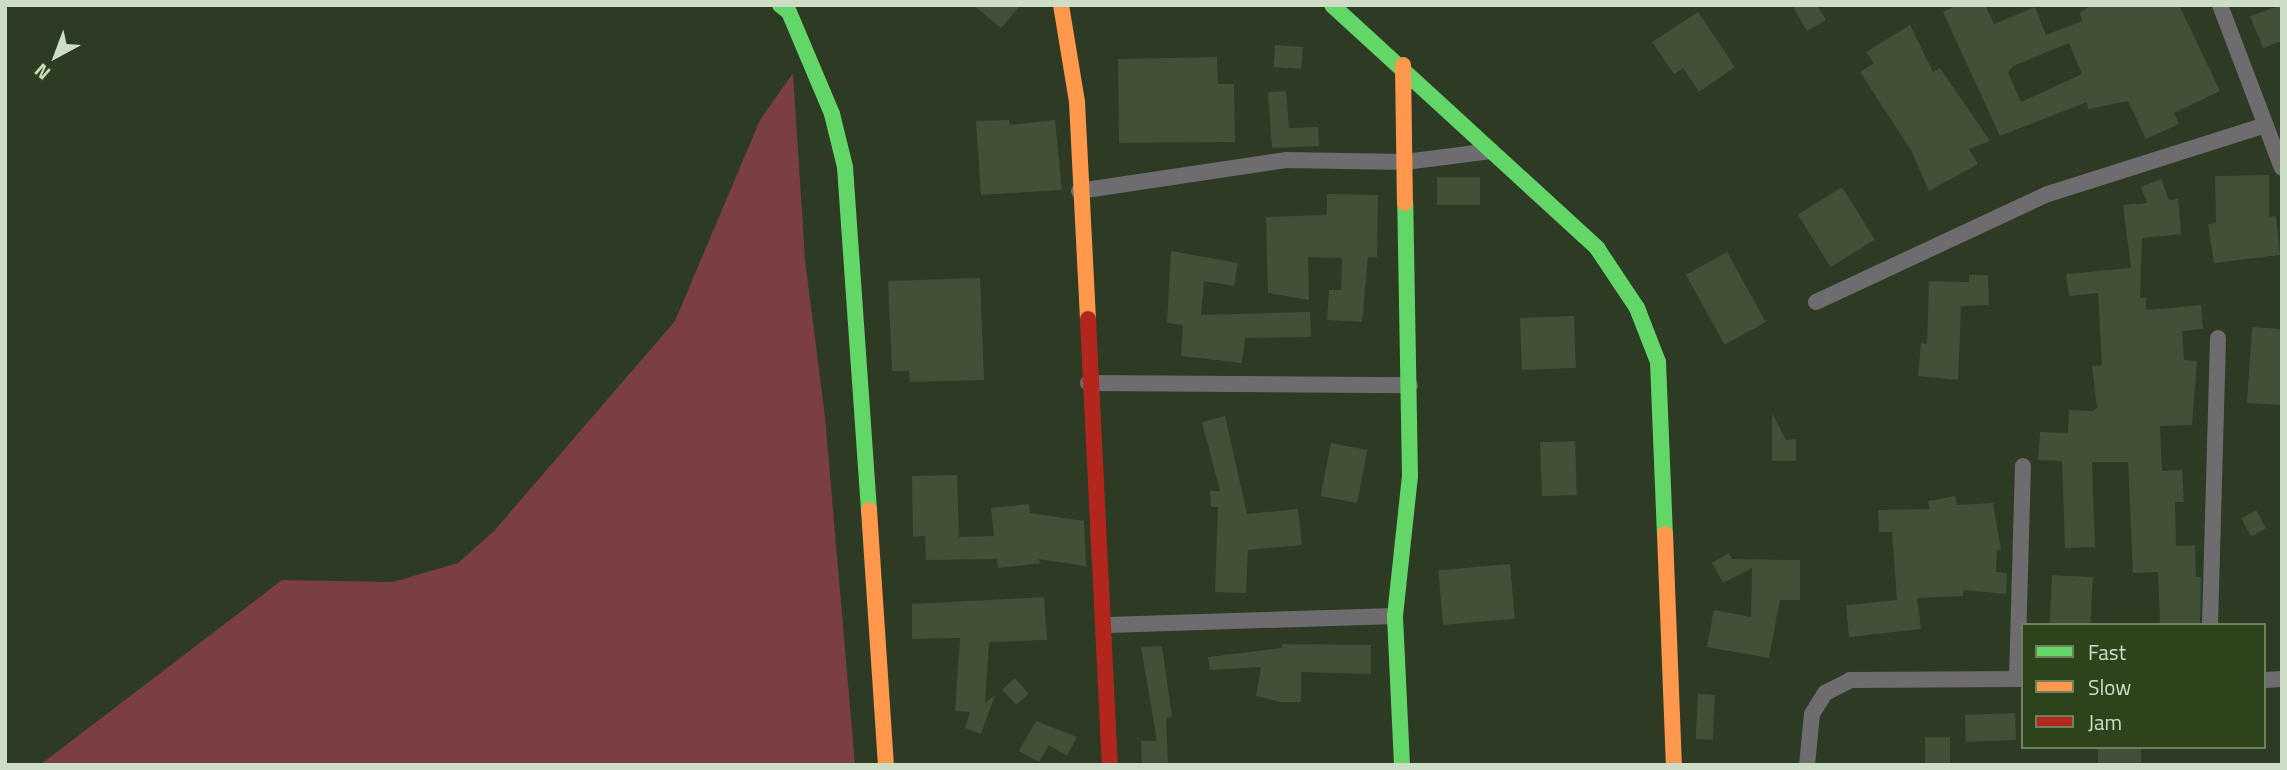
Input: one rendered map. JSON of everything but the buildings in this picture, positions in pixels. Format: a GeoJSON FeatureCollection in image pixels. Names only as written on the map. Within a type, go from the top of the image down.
{"type":"FeatureCollection","features":[{"type":"Feature","properties":{"kind":"street"},"geometry":{"type":"LineString","coordinates":[[1061,5],[1077,102],[1088,383],[1107,625],[1110,765]]}},
{"type":"Feature","properties":{"kind":"street"},"geometry":{"type":"LineString","coordinates":[[1332,5],[1403,65],[1491,151],[1597,248],[1637,308],[1658,362],[1674,765]]}},
{"type":"Feature","properties":{"kind":"street"},"geometry":{"type":"LineString","coordinates":[[2220,5],[2282,168]]}},
{"type":"Feature","properties":{"kind":"street"},"geometry":{"type":"LineString","coordinates":[[788,7],[832,114],[845,167],[887,765]]}},
{"type":"Feature","properties":{"kind":"street"},"geometry":{"type":"LineString","coordinates":[[1402,765],[1395,616],[1410,476],[1403,65]]}},
{"type":"Feature","properties":{"kind":"street"},"geometry":{"type":"LineString","coordinates":[[1816,302],[2048,194],[2265,125]]}},
{"type":"Feature","properties":{"kind":"street"},"geometry":{"type":"LineString","coordinates":[[1079,191],[1286,160],[1405,162],[1491,151]]}},
{"type":"Feature","properties":{"kind":"street"},"geometry":{"type":"LineString","coordinates":[[2210,623],[2218,338]]}},
{"type":"Feature","properties":{"kind":"street"},"geometry":{"type":"LineString","coordinates":[[1088,383],[1410,386]]}},
{"type":"Feature","properties":{"kind":"street"},"geometry":{"type":"LineString","coordinates":[[1807,765],[1812,714],[1825,693],[1850,680],[2020,679],[2023,466]]}},
{"type":"Feature","properties":{"kind":"street"},"geometry":{"type":"LineString","coordinates":[[1107,625],[1395,616]]}},
{"type":"Feature","properties":{"kind":"shaded area"},"geometry":{"type":"Polygon","coordinates":[[[793,73],[805,260],[825,417],[855,765],[40,765],[282,580],[393,582],[458,563],[494,531],[675,321],[760,120],[793,73]]]}},
{"type":"Feature","properties":{"kind":"traffic: fast"},"geometry":{"type":"LineString","coordinates":[[780,5],[789,12],[832,114],[845,167],[869,510]]}},
{"type":"Feature","properties":{"kind":"traffic: fast"},"geometry":{"type":"LineString","coordinates":[[1332,5],[1597,248],[1637,308],[1658,362],[1665,534]]}},
{"type":"Feature","properties":{"kind":"traffic: fast"},"geometry":{"type":"LineString","coordinates":[[1402,765],[1395,616],[1410,476],[1405,203]]}},
{"type":"Feature","properties":{"kind":"traffic: slow"},"geometry":{"type":"LineString","coordinates":[[1061,5],[1077,102],[1088,319]]}},
{"type":"Feature","properties":{"kind":"traffic: slow"},"geometry":{"type":"LineString","coordinates":[[1403,65],[1405,203]]}},
{"type":"Feature","properties":{"kind":"traffic: slow"},"geometry":{"type":"LineString","coordinates":[[869,510],[886,765]]}},
{"type":"Feature","properties":{"kind":"traffic: slow"},"geometry":{"type":"LineString","coordinates":[[1665,534],[1674,765]]}},
{"type":"Feature","properties":{"kind":"traffic: jam"},"geometry":{"type":"LineString","coordinates":[[1088,319],[1110,765]]}}]}
